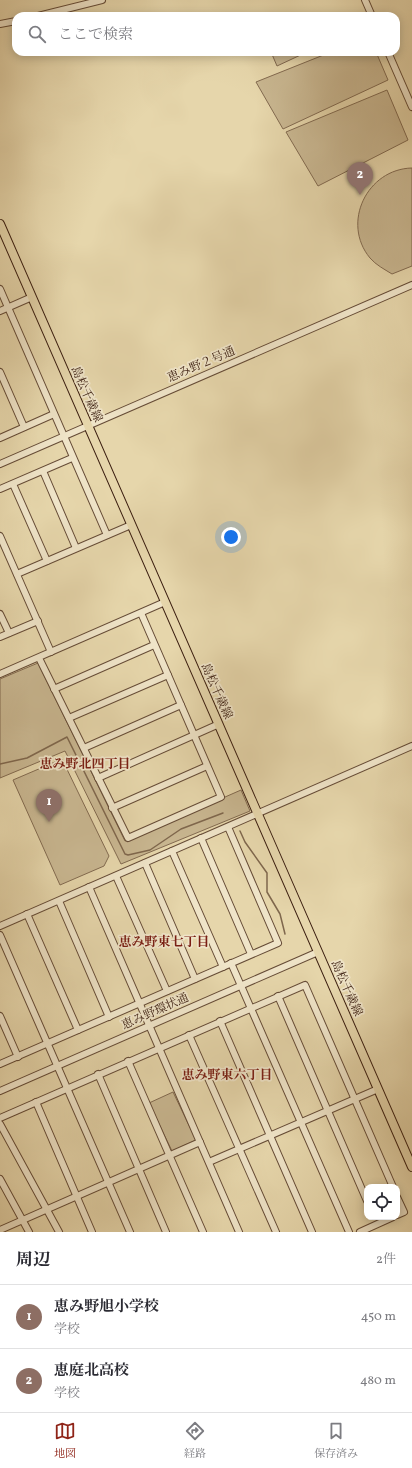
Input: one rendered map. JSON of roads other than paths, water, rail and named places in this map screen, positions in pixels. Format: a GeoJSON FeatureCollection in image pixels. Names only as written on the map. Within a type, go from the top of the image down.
{"type":"FeatureCollection","features":[{"type":"Feature","properties":{"kind":"main road","name":"島松千歳線"},"geometry":{"type":"LineString","coordinates":[[0,224],[412,1167]]}},
{"type":"Feature","properties":{"kind":"street"},"geometry":{"type":"LineString","coordinates":[[54,12],[102,0]]}},
{"type":"Feature","properties":{"kind":"street"},"geometry":{"type":"LineString","coordinates":[[365,0],[370,12]]}},
{"type":"Feature","properties":{"kind":"street"},"geometry":{"type":"LineString","coordinates":[[0,24],[12,22]]}},
{"type":"Feature","properties":{"kind":"street"},"geometry":{"type":"LineString","coordinates":[[390,56],[412,107]]}},
{"type":"Feature","properties":{"kind":"street","name":"恵み野２号通"},"geometry":{"type":"LineString","coordinates":[[0,464],[412,284]]}},
{"type":"Feature","properties":{"kind":"street"},"geometry":{"type":"LineString","coordinates":[[0,289],[64,436],[72,458],[107,535]]}},
{"type":"Feature","properties":{"kind":"street"},"geometry":{"type":"LineString","coordinates":[[0,311],[32,297]]}},
{"type":"Feature","properties":{"kind":"street"},"geometry":{"type":"LineString","coordinates":[[0,372],[24,427]]}},
{"type":"Feature","properties":{"kind":"street"},"geometry":{"type":"LineString","coordinates":[[0,438],[54,414]]}},
{"type":"Feature","properties":{"kind":"street"},"geometry":{"type":"LineString","coordinates":[[0,489],[72,458]]}},
{"type":"Feature","properties":{"kind":"street"},"geometry":{"type":"LineString","coordinates":[[43,471],[76,548]]}},
{"type":"Feature","properties":{"kind":"street"},"geometry":{"type":"LineString","coordinates":[[13,484],[47,561]]}},
{"type":"Feature","properties":{"kind":"street"},"geometry":{"type":"LineString","coordinates":[[17,574],[131,525]]}},
{"type":"Feature","properties":{"kind":"street"},"geometry":{"type":"LineString","coordinates":[[0,536],[51,652]]}},
{"type":"Feature","properties":{"kind":"street"},"geometry":{"type":"LineString","coordinates":[[0,674],[165,602]]}},
{"type":"Feature","properties":{"kind":"street"},"geometry":{"type":"LineString","coordinates":[[39,658],[128,838],[221,797],[141,613]]}},
{"type":"Feature","properties":{"kind":"street"},"geometry":{"type":"LineString","coordinates":[[0,614],[9,633]]}},
{"type":"Feature","properties":{"kind":"street"},"geometry":{"type":"LineString","coordinates":[[0,637],[38,621]]}},
{"type":"Feature","properties":{"kind":"street"},"geometry":{"type":"LineString","coordinates":[[54,688],[154,645]]}},
{"type":"Feature","properties":{"kind":"street"},"geometry":{"type":"LineString","coordinates":[[69,718],[168,675]]}},
{"type":"Feature","properties":{"kind":"street"},"geometry":{"type":"LineString","coordinates":[[84,748],[181,706]]}},
{"type":"Feature","properties":{"kind":"street"},"geometry":{"type":"LineString","coordinates":[[98,778],[219,724]]}},
{"type":"Feature","properties":{"kind":"street"},"geometry":{"type":"LineString","coordinates":[[0,926],[412,746]]}},
{"type":"Feature","properties":{"kind":"street"},"geometry":{"type":"LineString","coordinates":[[112,808],[207,766]]}},
{"type":"Feature","properties":{"kind":"street"},"geometry":{"type":"LineString","coordinates":[[0,1064],[278,942],[228,827]]}},
{"type":"Feature","properties":{"kind":"street"},"geometry":{"type":"LineString","coordinates":[[201,838],[251,954]]}},
{"type":"Feature","properties":{"kind":"street"},"geometry":{"type":"LineString","coordinates":[[172,851],[223,967]]}},
{"type":"Feature","properties":{"kind":"street"},"geometry":{"type":"LineString","coordinates":[[145,863],[196,979]]}},
{"type":"Feature","properties":{"kind":"street"},"geometry":{"type":"LineString","coordinates":[[116,876],[167,991]]}},
{"type":"Feature","properties":{"kind":"street"},"geometry":{"type":"LineString","coordinates":[[89,887],[240,1232]]}},
{"type":"Feature","properties":{"kind":"street"},"geometry":{"type":"LineString","coordinates":[[59,901],[109,1017]]}},
{"type":"Feature","properties":{"kind":"street"},"geometry":{"type":"LineString","coordinates":[[28,914],[78,1030]]}},
{"type":"Feature","properties":{"kind":"street"},"geometry":{"type":"LineString","coordinates":[[0,935],[130,1232]]}},
{"type":"Feature","properties":{"kind":"street","name":"恵み野環状通"},"geometry":{"type":"LineString","coordinates":[[0,1091],[318,952]]}},
{"type":"Feature","properties":{"kind":"street"},"geometry":{"type":"LineString","coordinates":[[231,963],[349,1232]]}},
{"type":"Feature","properties":{"kind":"street"},"geometry":{"type":"LineString","coordinates":[[0,1118],[305,985],[356,1098],[392,1184]]}},
{"type":"Feature","properties":{"kind":"street"},"geometry":{"type":"LineString","coordinates":[[278,996],[329,1110],[364,1194]]}},
{"type":"Feature","properties":{"kind":"street"},"geometry":{"type":"LineString","coordinates":[[0,1016],[18,1057]]}},
{"type":"Feature","properties":{"kind":"street"},"geometry":{"type":"LineString","coordinates":[[220,1021],[312,1232]]}},
{"type":"Feature","properties":{"kind":"street"},"geometry":{"type":"LineString","coordinates":[[190,1035],[276,1232]]}},
{"type":"Feature","properties":{"kind":"street"},"geometry":{"type":"LineString","coordinates":[[128,1061],[203,1232]]}},
{"type":"Feature","properties":{"kind":"street"},"geometry":{"type":"LineString","coordinates":[[98,1074],[166,1232]]}},
{"type":"Feature","properties":{"kind":"street"},"geometry":{"type":"LineString","coordinates":[[209,1162],[378,1089]]}},
{"type":"Feature","properties":{"kind":"street"},"geometry":{"type":"LineString","coordinates":[[36,1102],[92,1232]]}},
{"type":"Feature","properties":{"kind":"street"},"geometry":{"type":"LineString","coordinates":[[0,1124],[59,1232]]}},
{"type":"Feature","properties":{"kind":"street"},"geometry":{"type":"LineString","coordinates":[[0,1230],[200,1142]]}},
{"type":"Feature","properties":{"kind":"street"},"geometry":{"type":"LineString","coordinates":[[0,1179],[29,1232]]}},
{"type":"Feature","properties":{"kind":"street"},"geometry":{"type":"LineString","coordinates":[[400,1203],[404,1212],[400,1214]]}},
{"type":"Feature","properties":{"kind":"street"},"geometry":{"type":"LineString","coordinates":[[375,1220],[377,1224]]}},
{"type":"Feature","properties":{"kind":"street"},"geometry":{"type":"LineString","coordinates":[[360,1232],[386,1220]]}},
{"type":"Feature","properties":{"kind":"waterway"},"geometry":{"type":"LineString","coordinates":[[0,764],[27,758],[67,737],[125,854],[128,855],[150,850],[181,829],[223,813]]}},
{"type":"Feature","properties":{"kind":"waterway"},"geometry":{"type":"LineString","coordinates":[[240,831],[245,842],[267,873],[267,892],[280,914],[285,934]]}},
{"type":"Feature","properties":{"kind":"place","name":"恵庭北高校"},"geometry":{"type":"Point","coordinates":[360,195]}},
{"type":"Feature","properties":{"kind":"place","name":"恵み野旭小学校"},"geometry":{"type":"Point","coordinates":[49,822]}},
{"type":"Feature","properties":{"kind":"district","name":"恵み野北四丁目"},"geometry":{"type":"Point","coordinates":[85,763]}},
{"type":"Feature","properties":{"kind":"district","name":"恵み野東七丁目"},"geometry":{"type":"Point","coordinates":[164,941]}},
{"type":"Feature","properties":{"kind":"district","name":"恵み野東六丁目"},"geometry":{"type":"Point","coordinates":[227,1074]}}]}
